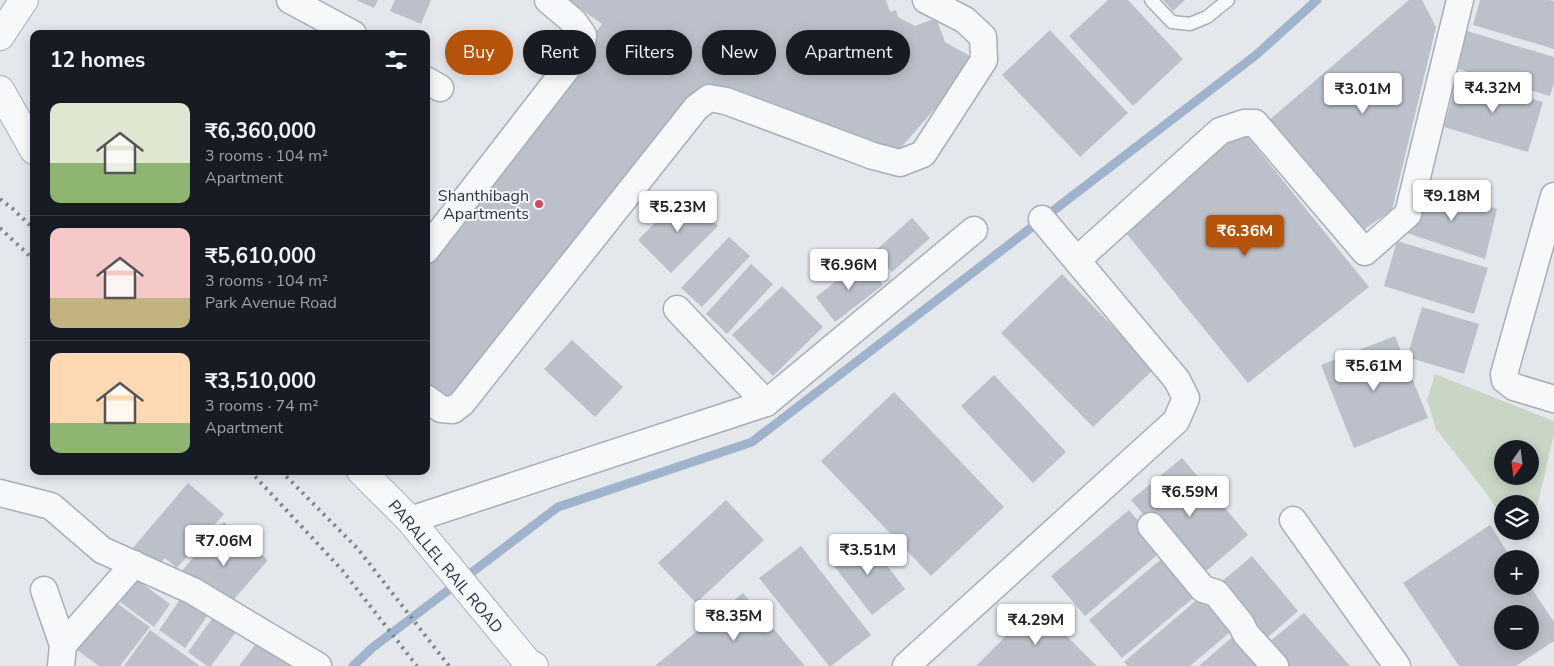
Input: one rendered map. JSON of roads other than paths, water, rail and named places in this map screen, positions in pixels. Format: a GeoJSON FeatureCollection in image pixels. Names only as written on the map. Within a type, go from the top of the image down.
{"type":"FeatureCollection","features":[{"type":"Feature","properties":{"kind":"street"},"geometry":{"type":"LineString","coordinates":[[0,36],[24,0]]}},
{"type":"Feature","properties":{"kind":"street"},"geometry":{"type":"LineString","coordinates":[[290,0],[345,30]]}},
{"type":"Feature","properties":{"kind":"street"},"geometry":{"type":"LineString","coordinates":[[430,245],[581,50],[583,34],[574,22],[548,0]]}},
{"type":"Feature","properties":{"kind":"street"},"geometry":{"type":"LineString","coordinates":[[430,401],[441,408],[452,410],[462,403],[696,108],[709,98],[726,101],[873,156],[900,163],[923,154],[984,60],[982,37],[965,20],[926,0]]}},
{"type":"Feature","properties":{"kind":"street"},"geometry":{"type":"LineString","coordinates":[[1077,260],[1220,131],[1244,123],[1256,123],[1365,252],[1408,214],[1460,0]]}},
{"type":"Feature","properties":{"kind":"street"},"geometry":{"type":"LineString","coordinates":[[0,90],[30,146]]}},
{"type":"Feature","properties":{"kind":"street"},"geometry":{"type":"LineString","coordinates":[[1554,196],[1504,374],[1509,385],[1514,388],[1554,399]]}},
{"type":"Feature","properties":{"kind":"street"},"geometry":{"type":"LineString","coordinates":[[906,666],[1176,421],[1186,398],[1177,380],[1042,219]]}},
{"type":"Feature","properties":{"kind":"street"},"geometry":{"type":"LineString","coordinates":[[410,520],[766,403],[974,230]]}},
{"type":"Feature","properties":{"kind":"street"},"geometry":{"type":"LineString","coordinates":[[677,309],[766,403]]}},
{"type":"Feature","properties":{"kind":"street","name":"PARALLEL RAIL ROAD"},"geometry":{"type":"LineString","coordinates":[[365,475],[410,520],[530,665]]}},
{"type":"Feature","properties":{"kind":"street"},"geometry":{"type":"LineString","coordinates":[[0,493],[51,506],[102,550],[193,591],[318,665]]}},
{"type":"Feature","properties":{"kind":"street"},"geometry":{"type":"LineString","coordinates":[[1293,520],[1397,666]]}},
{"type":"Feature","properties":{"kind":"street"},"geometry":{"type":"LineString","coordinates":[[1151,526],[1203,590],[1216,593],[1241,624],[1246,634],[1275,666]]}},
{"type":"Feature","properties":{"kind":"street"},"geometry":{"type":"LineString","coordinates":[[62,656],[134,564]]}},
{"type":"Feature","properties":{"kind":"street"},"geometry":{"type":"LineString","coordinates":[[44,590],[62,656]]}},
{"type":"Feature","properties":{"kind":"lane"},"geometry":{"type":"LineString","coordinates":[[1151,0],[1172,22],[1190,24],[1207,18],[1228,0]]}},
{"type":"Feature","properties":{"kind":"waterway"},"geometry":{"type":"LineString","coordinates":[[353,666],[372,648],[558,507],[752,442],[1256,55],[1317,0]]}},
{"type":"Feature","properties":{"kind":"railway"},"geometry":{"type":"LineString","coordinates":[[0,199],[30,225]]}},
{"type":"Feature","properties":{"kind":"railway"},"geometry":{"type":"LineString","coordinates":[[0,228],[30,256]]}},
{"type":"Feature","properties":{"kind":"railway"},"geometry":{"type":"LineString","coordinates":[[254,475],[342,570],[417,666]]}},
{"type":"Feature","properties":{"kind":"railway"},"geometry":{"type":"LineString","coordinates":[[285,475],[358,549],[449,666]]}},
{"type":"Feature","properties":{"kind":"place","name":"Shanthibagh Apartments"},"geometry":{"type":"Point","coordinates":[539,204]}}]}
